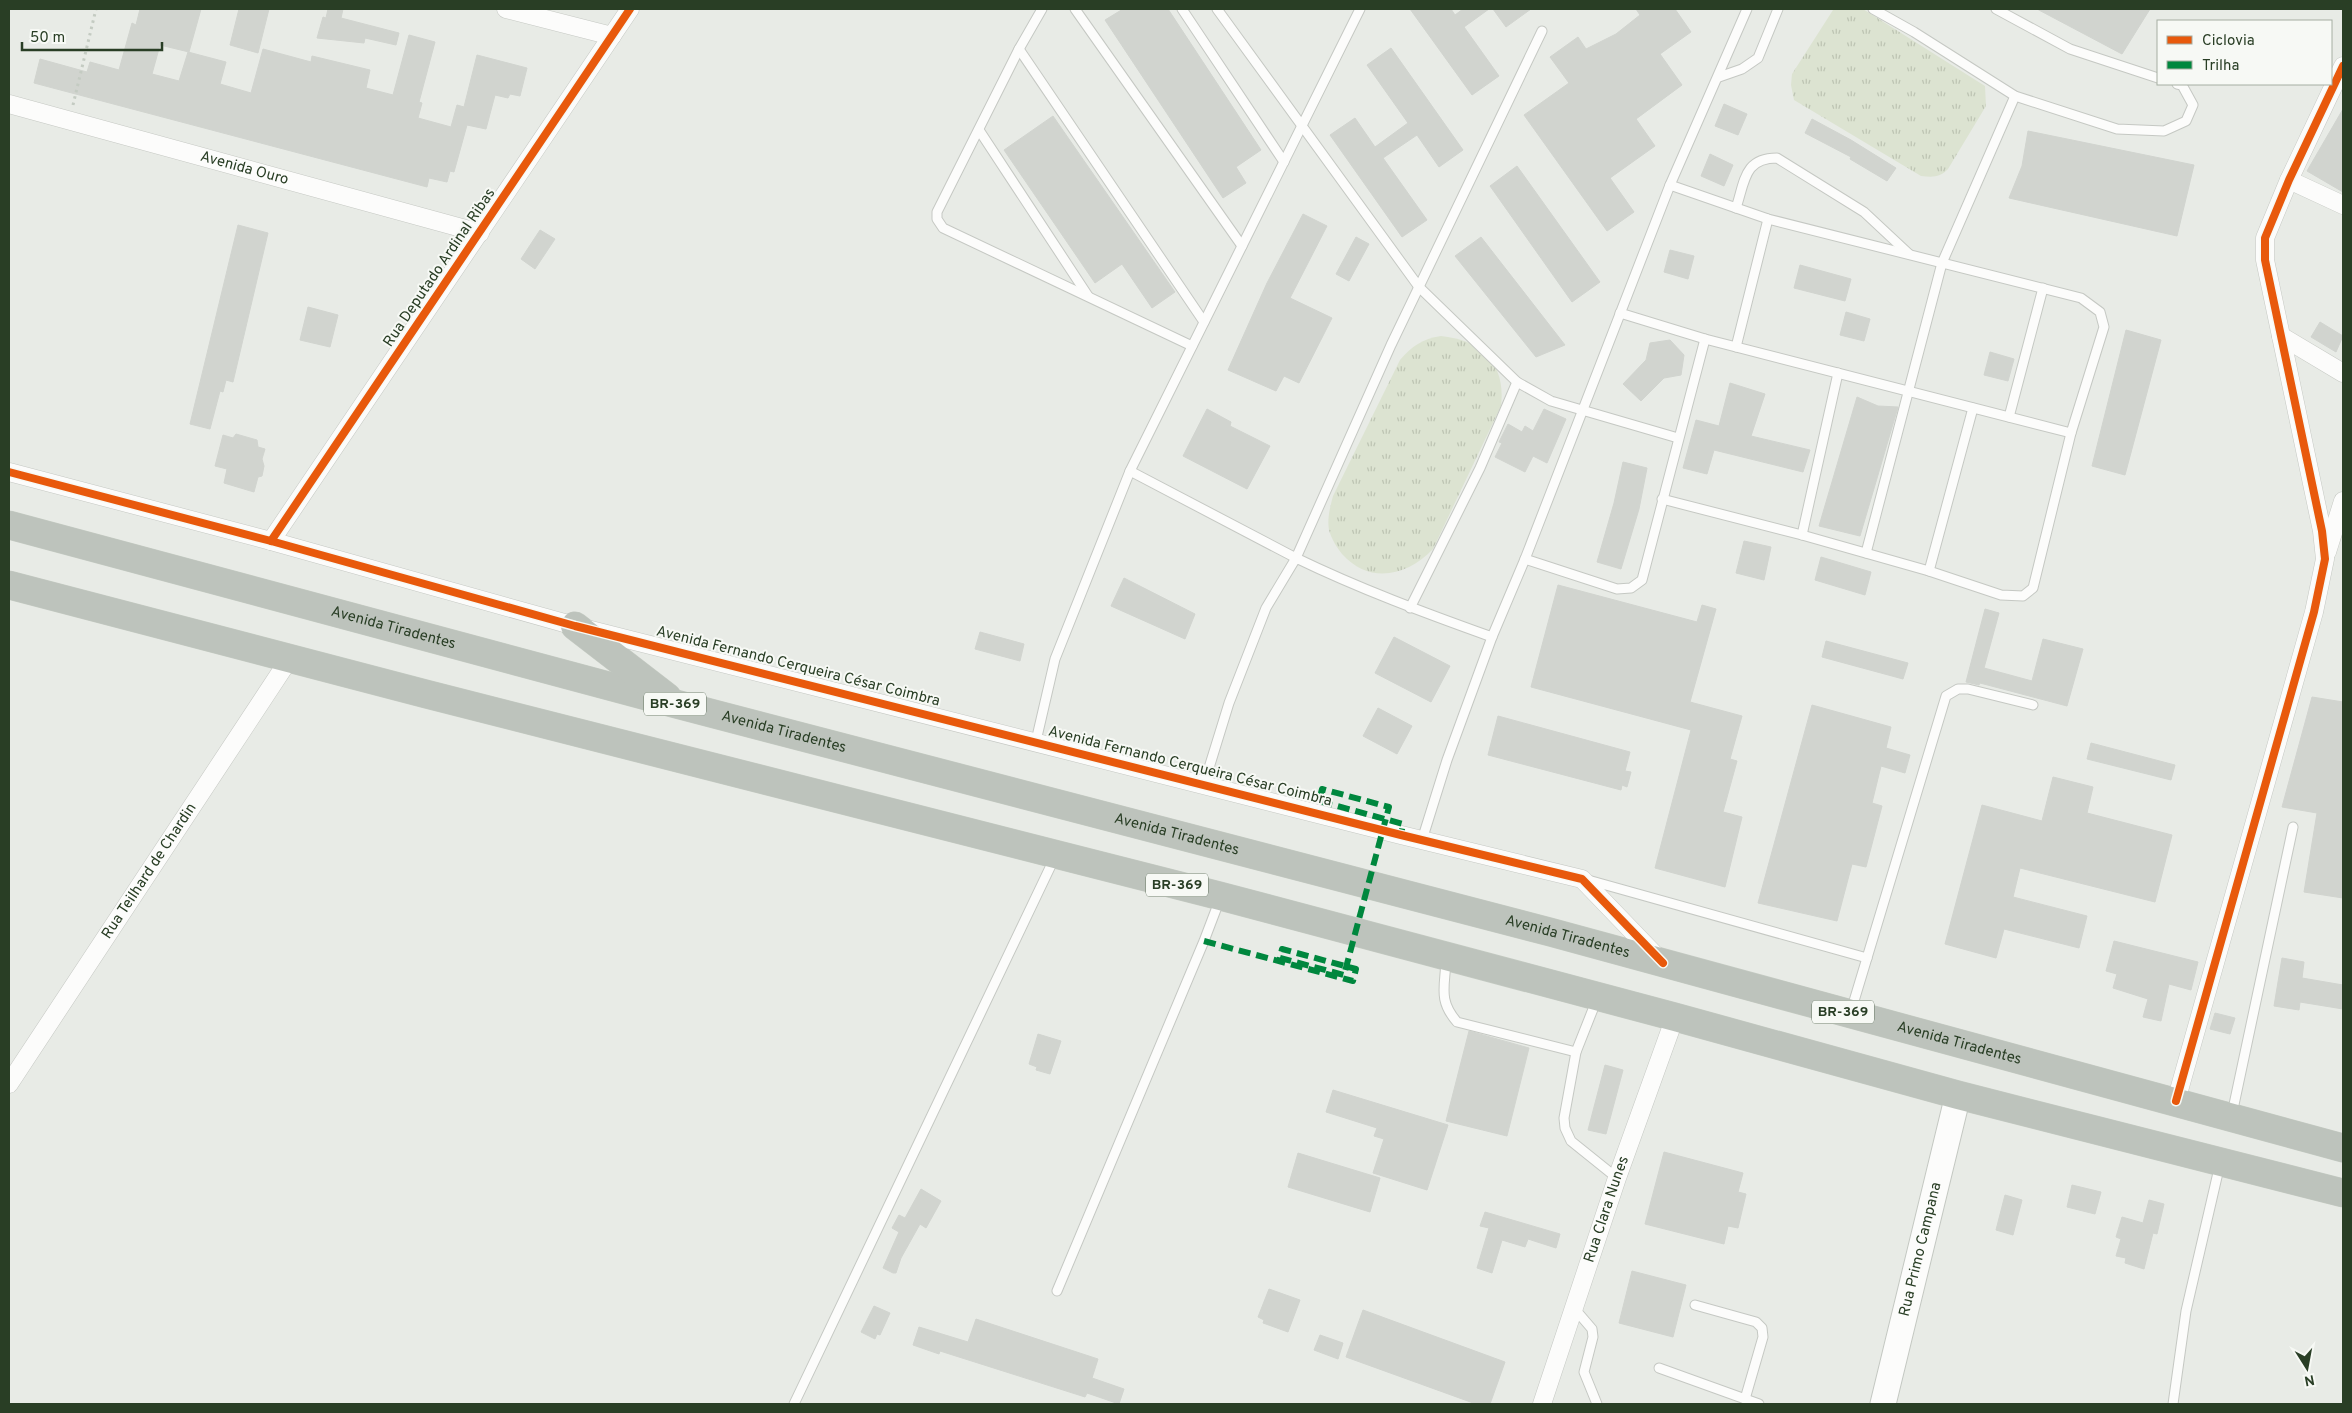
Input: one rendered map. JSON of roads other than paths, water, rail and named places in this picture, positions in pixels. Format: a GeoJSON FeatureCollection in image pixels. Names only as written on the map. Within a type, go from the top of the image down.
{"type":"FeatureCollection","features":[{"type":"Feature","properties":{"kind":"highway","name":"Avenida Tiradentes"},"geometry":{"type":"LineString","coordinates":[[9,525],[676,704],[1663,963],[2232,1116],[2343,1148]]}},
{"type":"Feature","properties":{"kind":"highway","name":"BR-369"},"geometry":{"type":"LineString","coordinates":[[9,585],[1220,896],[1598,996],[1958,1095],[2343,1193]]}},
{"type":"Feature","properties":{"kind":"highway"},"geometry":{"type":"LineString","coordinates":[[575,626],[676,704]]}},
{"type":"Feature","properties":{"kind":"street"},"geometry":{"type":"LineString","coordinates":[[506,9],[612,36]]}},
{"type":"Feature","properties":{"kind":"street","name":"Rua Deputado Ardinal Ribas"},"geometry":{"type":"LineString","coordinates":[[271,541],[630,9]]}},
{"type":"Feature","properties":{"kind":"street"},"geometry":{"type":"LineString","coordinates":[[2325,559],[2322,531],[2266,260],[2264,238],[2343,66]]}},
{"type":"Feature","properties":{"kind":"street","name":"Avenida Ouro"},"geometry":{"type":"LineString","coordinates":[[9,104],[480,233]]}},
{"type":"Feature","properties":{"kind":"street"},"geometry":{"type":"LineString","coordinates":[[2289,180],[2343,205]]}},
{"type":"Feature","properties":{"kind":"street"},"geometry":{"type":"LineString","coordinates":[[2282,336],[2343,373]]}},
{"type":"Feature","properties":{"kind":"street","name":"Avenida Fernando Cerqueira César Coimbra"},"geometry":{"type":"LineString","coordinates":[[9,472],[271,541],[575,626],[1582,879]]}},
{"type":"Feature","properties":{"kind":"street"},"geometry":{"type":"LineString","coordinates":[[2176,1101],[2311,622],[2325,559],[2343,501]]}},
{"type":"Feature","properties":{"kind":"street","name":"Rua Teilhard de Chardin"},"geometry":{"type":"LineString","coordinates":[[9,1084],[290,658]]}},
{"type":"Feature","properties":{"kind":"street"},"geometry":{"type":"LineString","coordinates":[[1582,879],[1663,963]]}},
{"type":"Feature","properties":{"kind":"street","name":"Rua Clara Nunes"},"geometry":{"type":"LineString","coordinates":[[1542,1404],[1617,1178],[1675,1017]]}},
{"type":"Feature","properties":{"kind":"street","name":"Rua Primo Campana"},"geometry":{"type":"LineString","coordinates":[[1883,1404],[1958,1095]]}},
{"type":"Feature","properties":{"kind":"lane"},"geometry":{"type":"LineString","coordinates":[[1042,9],[1019,50],[937,212],[937,218],[943,228],[1192,346]]}},
{"type":"Feature","properties":{"kind":"lane"},"geometry":{"type":"LineString","coordinates":[[1075,9],[1242,246]]}},
{"type":"Feature","properties":{"kind":"lane"},"geometry":{"type":"LineString","coordinates":[[1182,9],[1284,162]]}},
{"type":"Feature","properties":{"kind":"lane"},"geometry":{"type":"LineString","coordinates":[[1217,9],[1419,287],[1517,382],[1551,401],[1582,412],[1678,438]]}},
{"type":"Feature","properties":{"kind":"lane"},"geometry":{"type":"LineString","coordinates":[[1036,742],[1055,659],[1130,471],[1360,9]]}},
{"type":"Feature","properties":{"kind":"lane"},"geometry":{"type":"LineString","coordinates":[[1422,840],[1447,760],[1492,637],[1525,559],[1670,185],[1719,77],[1747,9]]}},
{"type":"Feature","properties":{"kind":"lane"},"geometry":{"type":"LineString","coordinates":[[1719,77],[1742,69],[1758,58],[1778,9]]}},
{"type":"Feature","properties":{"kind":"lane"},"geometry":{"type":"LineString","coordinates":[[1873,9],[1914,32],[2015,96],[2117,129],[2164,131],[2186,121],[2193,105],[2182,86],[2180,85]]}},
{"type":"Feature","properties":{"kind":"lane"},"geometry":{"type":"LineString","coordinates":[[1996,9],[2070,49],[2157,78]]}},
{"type":"Feature","properties":{"kind":"lane"},"geometry":{"type":"LineString","coordinates":[[1204,784],[1229,703],[1266,608],[1296,558],[1419,287],[1542,31]]}},
{"type":"Feature","properties":{"kind":"lane"},"geometry":{"type":"LineString","coordinates":[[1019,50],[1204,322]]}},
{"type":"Feature","properties":{"kind":"lane"},"geometry":{"type":"LineString","coordinates":[[1866,554],[1910,392],[1942,263],[2015,96]]}},
{"type":"Feature","properties":{"kind":"lane"},"geometry":{"type":"LineString","coordinates":[[979,130],[1088,297]]}},
{"type":"Feature","properties":{"kind":"lane"},"geometry":{"type":"LineString","coordinates":[[1736,208],[1750,166],[1762,158],[1777,158],[1864,212],[1910,255]]}},
{"type":"Feature","properties":{"kind":"lane"},"geometry":{"type":"LineString","coordinates":[[1662,499],[1802,535],[1929,571],[2001,595],[2023,596],[2033,588],[2071,433],[2104,327],[2100,312],[2082,298],[1768,219],[1670,185]]}},
{"type":"Feature","properties":{"kind":"lane"},"geometry":{"type":"LineString","coordinates":[[1736,347],[1768,219]]}},
{"type":"Feature","properties":{"kind":"lane"},"geometry":{"type":"LineString","coordinates":[[2010,417],[2043,288]]}},
{"type":"Feature","properties":{"kind":"lane"},"geometry":{"type":"LineString","coordinates":[[1620,313],[1704,339],[2071,433]]}},
{"type":"Feature","properties":{"kind":"lane"},"geometry":{"type":"LineString","coordinates":[[1525,559],[1617,589],[1631,588],[1642,580],[1704,339]]}},
{"type":"Feature","properties":{"kind":"lane"},"geometry":{"type":"LineString","coordinates":[[1802,535],[1838,373]]}},
{"type":"Feature","properties":{"kind":"lane"},"geometry":{"type":"LineString","coordinates":[[1410,608],[1480,468],[1517,382]]}},
{"type":"Feature","properties":{"kind":"lane"},"geometry":{"type":"LineString","coordinates":[[1929,571],[1973,408]]}},
{"type":"Feature","properties":{"kind":"lane"},"geometry":{"type":"LineString","coordinates":[[1130,471],[1343,581],[1410,608],[1492,637]]}},
{"type":"Feature","properties":{"kind":"lane"},"geometry":{"type":"LineString","coordinates":[[1850,1014],[1946,696],[1958,689],[1968,689],[2033,704]]}},
{"type":"Feature","properties":{"kind":"lane"},"geometry":{"type":"LineString","coordinates":[[2232,1116],[2293,827]]}},
{"type":"Feature","properties":{"kind":"lane"},"geometry":{"type":"LineString","coordinates":[[794,1404],[1056,854]]}},
{"type":"Feature","properties":{"kind":"lane"},"geometry":{"type":"LineString","coordinates":[[1582,879],[1867,958]]}},
{"type":"Feature","properties":{"kind":"lane"},"geometry":{"type":"LineString","coordinates":[[1057,1291],[1204,941],[1220,896]]}},
{"type":"Feature","properties":{"kind":"lane"},"geometry":{"type":"LineString","coordinates":[[1446,957],[1444,1002],[1448,1012],[1457,1022],[1576,1052]]}},
{"type":"Feature","properties":{"kind":"lane"},"geometry":{"type":"LineString","coordinates":[[1598,996],[1576,1052],[1564,1118],[1565,1128],[1571,1141],[1617,1178]]}},
{"type":"Feature","properties":{"kind":"lane"},"geometry":{"type":"LineString","coordinates":[[2173,1404],[2186,1311],[2221,1162]]}},
{"type":"Feature","properties":{"kind":"lane"},"geometry":{"type":"LineString","coordinates":[[1695,1305],[1756,1322],[1762,1328],[1763,1337],[1745,1399]]}},
{"type":"Feature","properties":{"kind":"lane"},"geometry":{"type":"LineString","coordinates":[[1574,1308],[1592,1329],[1593,1337],[1584,1372],[1597,1404]]}},
{"type":"Feature","properties":{"kind":"lane"},"geometry":{"type":"LineString","coordinates":[[1659,1368],[1759,1404]]}}]}
